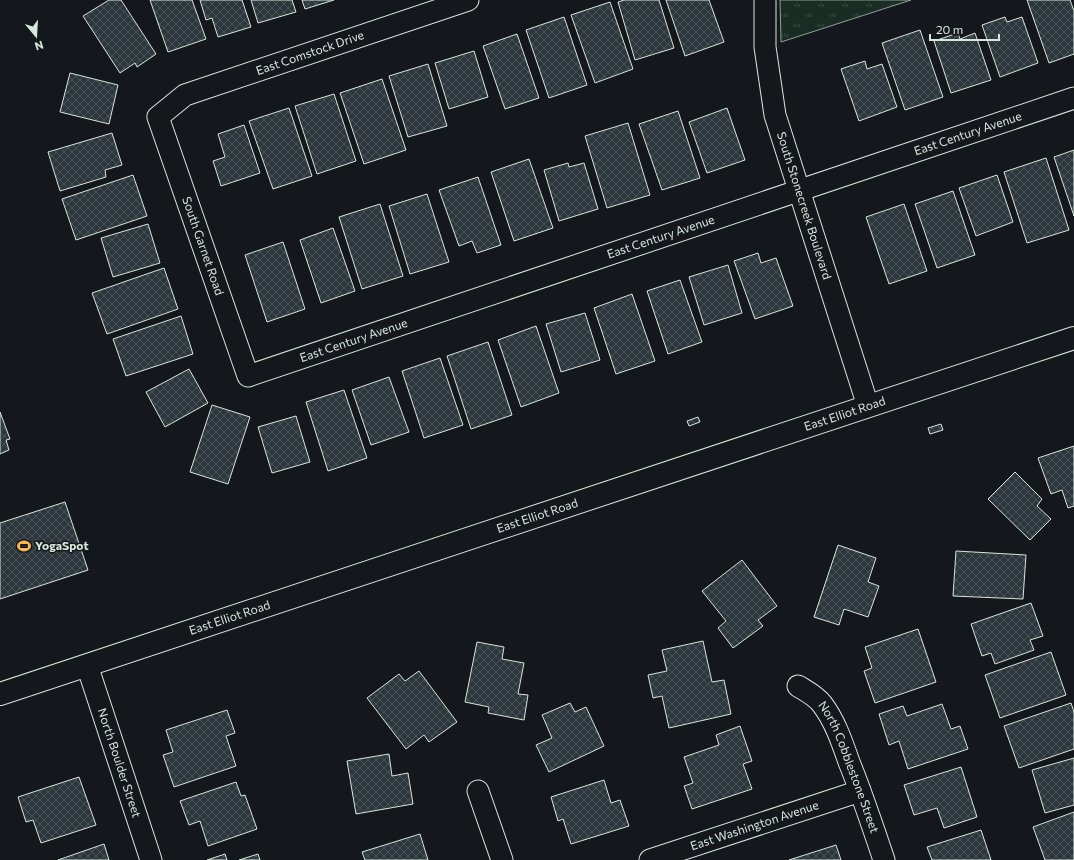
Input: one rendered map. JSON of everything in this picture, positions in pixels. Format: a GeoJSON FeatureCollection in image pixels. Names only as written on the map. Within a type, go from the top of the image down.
{"type":"FeatureCollection","features":[{"type":"Feature","properties":{"kind":"main road","name":"East Elliot Road"},"geometry":{"type":"LineString","coordinates":[[0,694],[1074,338]]}},
{"type":"Feature","properties":{"kind":"street","name":"East Comstock Drive"},"geometry":{"type":"LineString","coordinates":[[158,117],[185,95],[468,0]]}},
{"type":"Feature","properties":{"kind":"street","name":"South Stonecreek Boulevard"},"geometry":{"type":"LineString","coordinates":[[765,0],[765,47],[775,115],[868,406]]}},
{"type":"Feature","properties":{"kind":"street","name":"East Century Avenue"},"geometry":{"type":"LineString","coordinates":[[248,376],[1074,98]]}},
{"type":"Feature","properties":{"kind":"street","name":"South Garnet Road"},"geometry":{"type":"LineString","coordinates":[[158,117],[248,376]]}},
{"type":"Feature","properties":{"kind":"street","name":"North Boulder Street"},"geometry":{"type":"LineString","coordinates":[[87,665],[151,860]]}},
{"type":"Feature","properties":{"kind":"street","name":"North Cobblestone Street"},"geometry":{"type":"LineString","coordinates":[[798,686],[810,693],[821,703],[837,731],[884,860]]}},
{"type":"Feature","properties":{"kind":"street"},"geometry":{"type":"LineString","coordinates":[[478,791],[502,860]]}},
{"type":"Feature","properties":{"kind":"street","name":"East Washington Avenue"},"geometry":{"type":"LineString","coordinates":[[650,860],[860,791]]}},
{"type":"Feature","properties":{"kind":"green space"},"geometry":{"type":"Polygon","coordinates":[[[780,0],[911,0],[781,42],[780,0]]]}},
{"type":"Feature","properties":{"kind":"building"},"geometry":{"type":"Polygon","coordinates":[[[109,0],[121,0],[156,54],[137,67],[135,63],[120,73],[83,16],[109,0]]]}},
{"type":"Feature","properties":{"kind":"building"},"geometry":{"type":"Polygon","coordinates":[[[150,0],[192,0],[206,39],[168,52],[150,0]]]}},
{"type":"Feature","properties":{"kind":"building"},"geometry":{"type":"Polygon","coordinates":[[[200,0],[242,0],[251,27],[218,37],[212,18],[206,20],[200,0]]]}},
{"type":"Feature","properties":{"kind":"building"},"geometry":{"type":"Polygon","coordinates":[[[251,0],[292,0],[296,12],[258,23],[251,0]]]}},
{"type":"Feature","properties":{"kind":"building"},"geometry":{"type":"Polygon","coordinates":[[[302,0],[334,0],[305,9],[302,0]]]}},
{"type":"Feature","properties":{"kind":"building"},"geometry":{"type":"Polygon","coordinates":[[[624,0],[659,0],[674,48],[635,60],[618,2],[624,0]]]}},
{"type":"Feature","properties":{"kind":"building"},"geometry":{"type":"Polygon","coordinates":[[[666,0],[709,0],[724,42],[685,56],[666,0]]]}},
{"type":"Feature","properties":{"kind":"building"},"geometry":{"type":"Polygon","coordinates":[[[1027,0],[1070,0],[1074,11],[1074,54],[1049,63],[1027,0]]]}},
{"type":"Feature","properties":{"kind":"building"},"geometry":{"type":"Polygon","coordinates":[[[610,2],[633,69],[595,83],[571,15],[610,2]]]}},
{"type":"Feature","properties":{"kind":"building"},"geometry":{"type":"Polygon","coordinates":[[[564,17],[587,85],[549,98],[526,30],[564,17]]]}},
{"type":"Feature","properties":{"kind":"building"},"geometry":{"type":"Polygon","coordinates":[[[1005,17],[1007,22],[1022,17],[1038,63],[1000,77],[982,25],[1005,17]]]}},
{"type":"Feature","properties":{"kind":"building"},"geometry":{"type":"Polygon","coordinates":[[[920,30],[943,97],[905,110],[882,43],[920,30]]]}},
{"type":"Feature","properties":{"kind":"building"},"geometry":{"type":"Polygon","coordinates":[[[958,33],[960,39],[975,33],[991,80],[951,93],[934,41],[958,33]]]}},
{"type":"Feature","properties":{"kind":"building"},"geometry":{"type":"Polygon","coordinates":[[[517,34],[539,98],[505,109],[483,46],[517,34]]]}},
{"type":"Feature","properties":{"kind":"building"},"geometry":{"type":"Polygon","coordinates":[[[474,51],[488,97],[449,109],[435,63],[474,51]]]}},
{"type":"Feature","properties":{"kind":"building"},"geometry":{"type":"Polygon","coordinates":[[[865,61],[867,69],[882,64],[897,107],[859,121],[841,69],[865,61]]]}},
{"type":"Feature","properties":{"kind":"building"},"geometry":{"type":"Polygon","coordinates":[[[428,64],[447,126],[408,137],[389,76],[428,64]]]}},
{"type":"Feature","properties":{"kind":"building"},"geometry":{"type":"Polygon","coordinates":[[[70,73],[118,85],[109,124],[60,112],[70,73]]]}},
{"type":"Feature","properties":{"kind":"building"},"geometry":{"type":"Polygon","coordinates":[[[382,79],[406,150],[364,164],[340,93],[382,79]]]}},
{"type":"Feature","properties":{"kind":"building"},"geometry":{"type":"Polygon","coordinates":[[[334,94],[356,161],[317,174],[295,106],[334,94]]]}},
{"type":"Feature","properties":{"kind":"building"},"geometry":{"type":"Polygon","coordinates":[[[289,108],[312,176],[273,189],[249,121],[289,108]]]}},
{"type":"Feature","properties":{"kind":"building"},"geometry":{"type":"Polygon","coordinates":[[[727,108],[745,160],[707,173],[689,122],[727,108]]]}},
{"type":"Feature","properties":{"kind":"building"},"geometry":{"type":"Polygon","coordinates":[[[678,111],[700,178],[662,190],[639,124],[678,111]]]}},
{"type":"Feature","properties":{"kind":"building"},"geometry":{"type":"Polygon","coordinates":[[[628,123],[650,195],[607,208],[585,136],[628,123]]]}},
{"type":"Feature","properties":{"kind":"building"},"geometry":{"type":"Polygon","coordinates":[[[244,125],[260,173],[221,186],[213,161],[225,157],[218,134],[244,125]]]}},
{"type":"Feature","properties":{"kind":"building"},"geometry":{"type":"Polygon","coordinates":[[[112,133],[122,165],[105,170],[106,177],[60,191],[48,152],[112,133]]]}},
{"type":"Feature","properties":{"kind":"building"},"geometry":{"type":"Polygon","coordinates":[[[1074,150],[1074,216],[1054,157],[1074,150]]]}},
{"type":"Feature","properties":{"kind":"building"},"geometry":{"type":"Polygon","coordinates":[[[1046,158],[1069,230],[1027,243],[1004,172],[1046,158]]]}},
{"type":"Feature","properties":{"kind":"building"},"geometry":{"type":"Polygon","coordinates":[[[529,159],[553,228],[514,241],[491,172],[529,159]]]}},
{"type":"Feature","properties":{"kind":"building"},"geometry":{"type":"Polygon","coordinates":[[[568,163],[569,167],[584,163],[598,209],[559,221],[544,170],[568,163]]]}},
{"type":"Feature","properties":{"kind":"building"},"geometry":{"type":"Polygon","coordinates":[[[133,175],[147,216],[76,240],[62,199],[133,175]]]}},
{"type":"Feature","properties":{"kind":"building"},"geometry":{"type":"Polygon","coordinates":[[[997,175],[1013,222],[976,236],[959,188],[997,175]]]}},
{"type":"Feature","properties":{"kind":"building"},"geometry":{"type":"Polygon","coordinates":[[[478,177],[501,245],[477,253],[472,241],[459,246],[439,190],[478,177]]]}},
{"type":"Feature","properties":{"kind":"building"},"geometry":{"type":"Polygon","coordinates":[[[953,191],[975,255],[937,268],[915,204],[953,191]]]}},
{"type":"Feature","properties":{"kind":"building"},"geometry":{"type":"Polygon","coordinates":[[[427,194],[449,262],[410,274],[389,206],[427,194]]]}},
{"type":"Feature","properties":{"kind":"building"},"geometry":{"type":"Polygon","coordinates":[[[380,204],[403,276],[362,289],[339,217],[380,204]]]}},
{"type":"Feature","properties":{"kind":"building"},"geometry":{"type":"Polygon","coordinates":[[[904,204],[927,271],[889,284],[866,217],[904,204]]]}},
{"type":"Feature","properties":{"kind":"building"},"geometry":{"type":"Polygon","coordinates":[[[148,224],[160,263],[113,277],[101,238],[148,224]]]}},
{"type":"Feature","properties":{"kind":"building"},"geometry":{"type":"Polygon","coordinates":[[[333,228],[355,291],[321,303],[300,240],[333,228]]]}},
{"type":"Feature","properties":{"kind":"building"},"geometry":{"type":"Polygon","coordinates":[[[283,242],[305,309],[267,322],[245,255],[283,242]]]}},
{"type":"Feature","properties":{"kind":"building"},"geometry":{"type":"Polygon","coordinates":[[[758,253],[761,263],[776,258],[793,306],[755,319],[734,261],[758,253]]]}},
{"type":"Feature","properties":{"kind":"building"},"geometry":{"type":"Polygon","coordinates":[[[728,265],[742,313],[704,325],[689,277],[728,265]]]}},
{"type":"Feature","properties":{"kind":"building"},"geometry":{"type":"Polygon","coordinates":[[[164,268],[178,309],[107,334],[92,293],[164,268]]]}},
{"type":"Feature","properties":{"kind":"building"},"geometry":{"type":"Polygon","coordinates":[[[680,280],[702,342],[668,354],[647,291],[680,280]]]}},
{"type":"Feature","properties":{"kind":"building"},"geometry":{"type":"Polygon","coordinates":[[[632,294],[655,361],[616,374],[594,308],[632,294]]]}},
{"type":"Feature","properties":{"kind":"building"},"geometry":{"type":"Polygon","coordinates":[[[585,313],[600,360],[561,372],[546,324],[585,313]]]}},
{"type":"Feature","properties":{"kind":"building"},"geometry":{"type":"Polygon","coordinates":[[[181,316],[193,354],[126,376],[113,339],[181,316]]]}},
{"type":"Feature","properties":{"kind":"building"},"geometry":{"type":"Polygon","coordinates":[[[536,326],[559,393],[521,407],[498,340],[536,326]]]}},
{"type":"Feature","properties":{"kind":"building"},"geometry":{"type":"Polygon","coordinates":[[[488,342],[512,415],[471,429],[447,356],[488,342]]]}},
{"type":"Feature","properties":{"kind":"building"},"geometry":{"type":"Polygon","coordinates":[[[440,358],[463,425],[424,438],[402,371],[440,358]]]}},
{"type":"Feature","properties":{"kind":"building"},"geometry":{"type":"Polygon","coordinates":[[[189,369],[208,403],[165,427],[146,392],[189,369]]]}},
{"type":"Feature","properties":{"kind":"building"},"geometry":{"type":"Polygon","coordinates":[[[389,377],[409,432],[371,445],[352,390],[389,377]]]}},
{"type":"Feature","properties":{"kind":"building"},"geometry":{"type":"Polygon","coordinates":[[[344,390],[367,458],[328,471],[306,402],[344,390]]]}},
{"type":"Feature","properties":{"kind":"building"},"geometry":{"type":"Polygon","coordinates":[[[212,405],[250,417],[228,484],[190,472],[212,405]]]}},
{"type":"Feature","properties":{"kind":"building"},"geometry":{"type":"Polygon","coordinates":[[[0,412],[10,439],[6,440],[9,450],[0,454],[0,412]]]}},
{"type":"Feature","properties":{"kind":"building"},"geometry":{"type":"Polygon","coordinates":[[[296,416],[310,462],[272,473],[258,427],[296,416]]]}},
{"type":"Feature","properties":{"kind":"building"},"geometry":{"type":"Polygon","coordinates":[[[698,417],[700,422],[689,426],[687,421],[698,417]]]}},
{"type":"Feature","properties":{"kind":"building"},"geometry":{"type":"Polygon","coordinates":[[[941,424],[943,430],[930,434],[928,428],[941,424]]]}},
{"type":"Feature","properties":{"kind":"building"},"geometry":{"type":"Polygon","coordinates":[[[1074,446],[1074,506],[1068,508],[1062,490],[1051,494],[1038,458],[1074,446]]]}},
{"type":"Feature","properties":{"kind":"building"},"geometry":{"type":"Polygon","coordinates":[[[1015,472],[1042,499],[1037,506],[1051,519],[1030,540],[988,499],[1015,472]]]}},
{"type":"Feature","properties":{"kind":"building"},"geometry":{"type":"Polygon","coordinates":[[[65,502],[88,570],[0,599],[0,523],[65,502]]]}},
{"type":"Feature","properties":{"kind":"building"},"geometry":{"type":"Polygon","coordinates":[[[838,545],[876,558],[868,582],[879,586],[868,617],[844,609],[839,625],[814,617],[838,545]]]}},
{"type":"Feature","properties":{"kind":"building"},"geometry":{"type":"Polygon","coordinates":[[[956,551],[1026,555],[1023,599],[953,596],[956,551]]]}},
{"type":"Feature","properties":{"kind":"building"},"geometry":{"type":"Polygon","coordinates":[[[742,560],[777,606],[758,620],[763,626],[733,648],[718,628],[726,621],[702,591],[742,560]]]}},
{"type":"Feature","properties":{"kind":"building"},"geometry":{"type":"Polygon","coordinates":[[[1031,603],[1043,636],[1030,640],[1034,650],[995,664],[991,653],[982,656],[971,624],[1031,603]]]}},
{"type":"Feature","properties":{"kind":"building"},"geometry":{"type":"Polygon","coordinates":[[[918,629],[936,682],[875,703],[864,671],[872,668],[865,647],[918,629]]]}},
{"type":"Feature","properties":{"kind":"building"},"geometry":{"type":"Polygon","coordinates":[[[703,641],[712,682],[724,680],[731,714],[669,728],[662,696],[653,698],[648,675],[667,671],[662,650],[703,641]]]}},
{"type":"Feature","properties":{"kind":"building"},"geometry":{"type":"Polygon","coordinates":[[[477,642],[504,647],[502,659],[524,663],[518,694],[528,695],[524,720],[488,713],[489,707],[465,702],[477,642]]]}},
{"type":"Feature","properties":{"kind":"building"},"geometry":{"type":"Polygon","coordinates":[[[1051,652],[1066,695],[1000,718],[985,675],[1051,652]]]}},
{"type":"Feature","properties":{"kind":"building"},"geometry":{"type":"Polygon","coordinates":[[[419,671],[457,722],[429,742],[424,735],[406,749],[367,698],[399,674],[405,681],[419,671]]]}},
{"type":"Feature","properties":{"kind":"building"},"geometry":{"type":"Polygon","coordinates":[[[570,703],[575,712],[586,707],[604,746],[549,772],[536,745],[552,738],[542,715],[570,703]]]}},
{"type":"Feature","properties":{"kind":"building"},"geometry":{"type":"Polygon","coordinates":[[[1071,703],[1074,712],[1074,749],[1019,768],[1004,726],[1071,703]]]}},
{"type":"Feature","properties":{"kind":"building"},"geometry":{"type":"Polygon","coordinates":[[[942,704],[951,729],[960,726],[968,749],[908,769],[899,741],[889,745],[879,714],[903,706],[907,716],[942,704]]]}},
{"type":"Feature","properties":{"kind":"building"},"geometry":{"type":"Polygon","coordinates":[[[227,710],[235,733],[226,736],[236,766],[174,787],[163,755],[173,752],[166,730],[227,710]]]}},
{"type":"Feature","properties":{"kind":"building"},"geometry":{"type":"Polygon","coordinates":[[[740,726],[752,761],[743,764],[752,789],[692,809],[684,786],[693,783],[684,757],[719,745],[716,735],[740,726]]]}},
{"type":"Feature","properties":{"kind":"building"},"geometry":{"type":"Polygon","coordinates":[[[389,754],[392,776],[408,773],[413,804],[356,814],[347,761],[389,754]]]}},
{"type":"Feature","properties":{"kind":"building"},"geometry":{"type":"Polygon","coordinates":[[[1074,758],[1074,805],[1045,813],[1032,770],[1074,758]]]}},
{"type":"Feature","properties":{"kind":"building"},"geometry":{"type":"Polygon","coordinates":[[[961,767],[977,817],[944,828],[937,808],[914,815],[904,785],[961,767]]]}},
{"type":"Feature","properties":{"kind":"building"},"geometry":{"type":"Polygon","coordinates":[[[79,777],[96,825],[41,843],[33,820],[26,822],[18,797],[79,777]]]}},
{"type":"Feature","properties":{"kind":"building"},"geometry":{"type":"Polygon","coordinates":[[[604,780],[611,803],[620,800],[629,826],[571,844],[563,819],[558,821],[551,797],[604,780]]]}},
{"type":"Feature","properties":{"kind":"building"},"geometry":{"type":"Polygon","coordinates":[[[236,782],[241,796],[245,795],[257,829],[208,846],[200,821],[189,825],[180,801],[236,782]]]}},
{"type":"Feature","properties":{"kind":"building"},"geometry":{"type":"Polygon","coordinates":[[[1074,812],[1074,860],[1045,860],[1033,827],[1074,812]]]}},
{"type":"Feature","properties":{"kind":"building"},"geometry":{"type":"Polygon","coordinates":[[[981,830],[991,860],[932,860],[927,847],[981,830]]]}},
{"type":"Feature","properties":{"kind":"building"},"geometry":{"type":"Polygon","coordinates":[[[420,834],[428,860],[365,860],[362,852],[420,834]]]}},
{"type":"Feature","properties":{"kind":"building"},"geometry":{"type":"Polygon","coordinates":[[[104,844],[109,860],[58,860],[104,844]]]}},
{"type":"Feature","properties":{"kind":"building"},"geometry":{"type":"Polygon","coordinates":[[[836,845],[841,860],[789,860],[836,845]]]}},
{"type":"Feature","properties":{"kind":"building"},"geometry":{"type":"Polygon","coordinates":[[[225,854],[227,860],[207,860],[225,854]]]}},
{"type":"Feature","properties":{"kind":"building"},"geometry":{"type":"Polygon","coordinates":[[[258,854],[260,860],[239,860],[258,854]]]}},
{"type":"Feature","properties":{"kind":"place","name":"YogaSpot"},"geometry":{"type":"Point","coordinates":[24,546]}}]}
